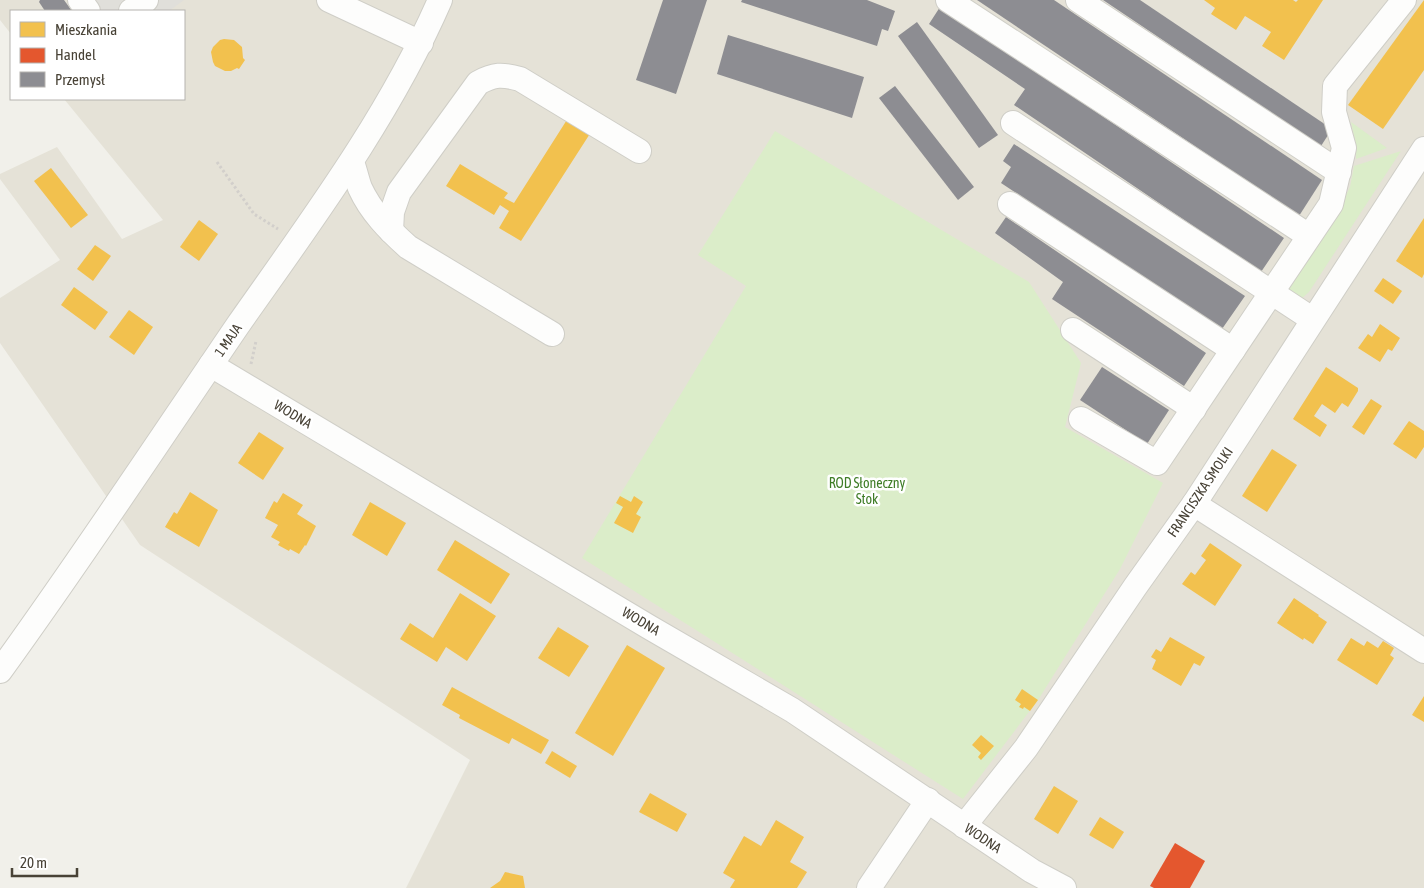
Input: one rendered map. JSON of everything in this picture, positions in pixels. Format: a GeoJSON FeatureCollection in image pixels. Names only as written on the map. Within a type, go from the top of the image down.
{"type":"FeatureCollection","features":[{"type":"Feature","properties":{"kind":"street"},"geometry":{"type":"LineString","coordinates":[[132,10],[146,0]]}},
{"type":"Feature","properties":{"kind":"street"},"geometry":{"type":"LineString","coordinates":[[329,0],[422,43]]}},
{"type":"Feature","properties":{"kind":"street","name":"1 MAJA"},"geometry":{"type":"LineString","coordinates":[[0,671],[69,576],[211,365],[352,162],[422,43],[440,0]]}},
{"type":"Feature","properties":{"kind":"street"},"geometry":{"type":"LineString","coordinates":[[948,0],[1309,236]]}},
{"type":"Feature","properties":{"kind":"street"},"geometry":{"type":"LineString","coordinates":[[1078,0],[1338,172]]}},
{"type":"Feature","properties":{"kind":"street"},"geometry":{"type":"LineString","coordinates":[[1081,419],[1157,463],[1331,204],[1344,148],[1334,112],[1335,86],[1404,0]]}},
{"type":"Feature","properties":{"kind":"street"},"geometry":{"type":"LineString","coordinates":[[391,231],[392,212],[399,192],[478,83],[489,77],[504,75],[520,79],[639,151]]}},
{"type":"Feature","properties":{"kind":"street"},"geometry":{"type":"LineString","coordinates":[[1013,123],[1312,319]]}},
{"type":"Feature","properties":{"kind":"street","name":"FRANCISZKA SMOLKI"},"geometry":{"type":"LineString","coordinates":[[964,826],[1026,748],[1135,587],[1194,504],[1312,319],[1424,149]]}},
{"type":"Feature","properties":{"kind":"street"},"geometry":{"type":"LineString","coordinates":[[352,162],[360,188],[374,211],[391,231],[408,246],[552,334]]}},
{"type":"Feature","properties":{"kind":"street"},"geometry":{"type":"LineString","coordinates":[[1010,204],[1233,350]]}},
{"type":"Feature","properties":{"kind":"street"},"geometry":{"type":"LineString","coordinates":[[1073,330],[1194,409]]}},
{"type":"Feature","properties":{"kind":"street","name":"WODNA"},"geometry":{"type":"LineString","coordinates":[[211,365],[792,710],[1032,871],[1064,888]]}},
{"type":"Feature","properties":{"kind":"street"},"geometry":{"type":"LineString","coordinates":[[1194,504],[1424,651]]}},
{"type":"Feature","properties":{"kind":"street"},"geometry":{"type":"LineString","coordinates":[[869,888],[928,800]]}},
{"type":"Feature","properties":{"kind":"path"},"geometry":{"type":"LineString","coordinates":[[217,162],[254,214],[297,241]]}},
{"type":"Feature","properties":{"kind":"path"},"geometry":{"type":"LineString","coordinates":[[240,383],[251,364],[258,335]]}},
{"type":"Feature","properties":{"kind":"shaded area"},"geometry":{"type":"Polygon","coordinates":[[[0,0],[1424,0],[1424,888],[406,888],[470,760],[140,545],[0,343],[0,298],[60,260],[0,179],[0,174],[57,147],[122,239],[163,220],[65,100],[185,100],[185,10],[10,10],[10,33],[0,20],[0,0]]]}},
{"type":"Feature","properties":{"kind":"shaded area"},"geometry":{"type":"Polygon","coordinates":[[[88,0],[184,0],[170,10],[96,10],[88,0]]]}},
{"type":"Feature","properties":{"kind":"green space"},"geometry":{"type":"Polygon","coordinates":[[[1351,122],[1387,148],[1356,159],[1356,145],[1351,122]]]}},
{"type":"Feature","properties":{"kind":"green space","name":"ROD Słoneczny Stok"},"geometry":{"type":"Polygon","coordinates":[[[775,131],[1029,282],[1081,363],[1065,427],[1163,483],[1120,569],[1038,700],[963,799],[582,558],[746,286],[698,255],[775,131]]]}},
{"type":"Feature","properties":{"kind":"green space"},"geometry":{"type":"Polygon","coordinates":[[[1401,151],[1309,292],[1301,299],[1289,292],[1288,287],[1345,197],[1350,187],[1354,166],[1401,151]]]}},
{"type":"Feature","properties":{"kind":"building: Mieszkania"},"geometry":{"type":"Polygon","coordinates":[[[1204,0],[1293,0],[1296,2],[1298,0],[1323,0],[1284,60],[1262,46],[1271,32],[1245,16],[1236,30],[1211,14],[1215,8],[1204,0]]]}},
{"type":"Feature","properties":{"kind":"building: Mieszkania"},"geometry":{"type":"Polygon","coordinates":[[[1424,0],[1424,70],[1383,129],[1348,105],[1424,0]]]}},
{"type":"Feature","properties":{"kind":"building: Mieszkania"},"geometry":{"type":"Polygon","coordinates":[[[220,40],[234,40],[242,47],[245,60],[239,69],[225,71],[215,66],[213,62],[211,52],[213,47],[220,40]]]}},
{"type":"Feature","properties":{"kind":"building: Mieszkania"},"geometry":{"type":"Polygon","coordinates":[[[570,115],[593,129],[521,241],[499,228],[509,211],[500,205],[494,215],[446,186],[460,164],[508,193],[504,198],[514,203],[570,115]]]}},
{"type":"Feature","properties":{"kind":"building: Mieszkania"},"geometry":{"type":"Polygon","coordinates":[[[51,168],[88,215],[71,228],[34,181],[51,168]]]}},
{"type":"Feature","properties":{"kind":"building: Mieszkania"},"geometry":{"type":"Polygon","coordinates":[[[1424,218],[1424,274],[1422,278],[1396,261],[1424,218]]]}},
{"type":"Feature","properties":{"kind":"building: Mieszkania"},"geometry":{"type":"Polygon","coordinates":[[[199,220],[218,234],[199,261],[180,247],[199,220]]]}},
{"type":"Feature","properties":{"kind":"building: Mieszkania"},"geometry":{"type":"Polygon","coordinates":[[[95,245],[111,256],[93,281],[77,269],[95,245]]]}},
{"type":"Feature","properties":{"kind":"building: Mieszkania"},"geometry":{"type":"Polygon","coordinates":[[[1383,278],[1402,291],[1393,304],[1374,291],[1383,278]]]}},
{"type":"Feature","properties":{"kind":"building: Mieszkania"},"geometry":{"type":"Polygon","coordinates":[[[74,287],[108,312],[95,330],[61,305],[74,287]]]}},
{"type":"Feature","properties":{"kind":"building: Mieszkania"},"geometry":{"type":"Polygon","coordinates":[[[129,310],[153,327],[134,355],[109,337],[129,310]]]}},
{"type":"Feature","properties":{"kind":"building: Mieszkania"},"geometry":{"type":"Polygon","coordinates":[[[1380,324],[1400,338],[1392,351],[1388,349],[1380,362],[1358,348],[1368,334],[1372,337],[1380,324]]]}},
{"type":"Feature","properties":{"kind":"building: Mieszkania"},"geometry":{"type":"Polygon","coordinates":[[[1326,367],[1358,388],[1358,391],[1348,407],[1342,403],[1335,413],[1322,404],[1314,416],[1327,425],[1320,437],[1293,419],[1326,367]]]}},
{"type":"Feature","properties":{"kind":"building: Mieszkania"},"geometry":{"type":"Polygon","coordinates":[[[1371,399],[1382,406],[1364,435],[1352,427],[1371,399]]]}},
{"type":"Feature","properties":{"kind":"building: Mieszkania"},"geometry":{"type":"Polygon","coordinates":[[[1409,421],[1424,431],[1424,447],[1416,459],[1393,444],[1409,421]]]}},
{"type":"Feature","properties":{"kind":"building: Mieszkania"},"geometry":{"type":"Polygon","coordinates":[[[259,432],[284,448],[263,480],[238,463],[259,432]]]}},
{"type":"Feature","properties":{"kind":"building: Mieszkania"},"geometry":{"type":"Polygon","coordinates":[[[1272,449],[1297,465],[1267,512],[1242,496],[1272,449]]]}},
{"type":"Feature","properties":{"kind":"building: Mieszkania"},"geometry":{"type":"Polygon","coordinates":[[[190,492],[218,510],[199,547],[165,527],[174,512],[177,514],[190,492]]]}},
{"type":"Feature","properties":{"kind":"building: Mieszkania"},"geometry":{"type":"Polygon","coordinates":[[[283,493],[303,505],[297,514],[316,526],[306,546],[299,554],[278,545],[280,542],[271,537],[278,525],[265,518],[274,501],[277,503],[283,493]]]}},
{"type":"Feature","properties":{"kind":"building: Mieszkania"},"geometry":{"type":"Polygon","coordinates":[[[620,496],[631,502],[634,496],[643,502],[636,514],[641,517],[633,533],[614,523],[623,507],[616,503],[620,496]]]}},
{"type":"Feature","properties":{"kind":"building: Mieszkania"},"geometry":{"type":"Polygon","coordinates":[[[370,502],[406,523],[387,556],[352,535],[370,502]]]}},
{"type":"Feature","properties":{"kind":"building: Mieszkania"},"geometry":{"type":"Polygon","coordinates":[[[455,540],[510,574],[491,604],[437,570],[455,540]]]}},
{"type":"Feature","properties":{"kind":"building: Mieszkania"},"geometry":{"type":"Polygon","coordinates":[[[1210,543],[1242,565],[1215,606],[1182,584],[1191,572],[1195,575],[1206,560],[1201,556],[1210,543]]]}},
{"type":"Feature","properties":{"kind":"building: Mieszkania"},"geometry":{"type":"Polygon","coordinates":[[[460,593],[496,616],[467,661],[446,647],[437,662],[400,639],[410,623],[433,638],[460,593]]]}},
{"type":"Feature","properties":{"kind":"building: Mieszkania"},"geometry":{"type":"Polygon","coordinates":[[[1294,598],[1327,622],[1313,644],[1304,638],[1303,640],[1277,623],[1294,598]]]}},
{"type":"Feature","properties":{"kind":"building: Mieszkania"},"geometry":{"type":"Polygon","coordinates":[[[558,627],[589,646],[569,677],[538,658],[558,627]]]}},
{"type":"Feature","properties":{"kind":"building: Mieszkania"},"geometry":{"type":"Polygon","coordinates":[[[1170,637],[1205,657],[1200,666],[1194,663],[1181,686],[1152,669],[1156,660],[1151,657],[1156,649],[1161,652],[1170,637]]]}},
{"type":"Feature","properties":{"kind":"building: Mieszkania"},"geometry":{"type":"Polygon","coordinates":[[[1351,638],[1364,646],[1367,641],[1378,648],[1383,641],[1394,648],[1390,655],[1394,658],[1377,685],[1337,660],[1351,638]]]}},
{"type":"Feature","properties":{"kind":"building: Mieszkania"},"geometry":{"type":"Polygon","coordinates":[[[627,645],[665,668],[613,756],[575,733],[627,645]]]}},
{"type":"Feature","properties":{"kind":"building: Mieszkania"},"geometry":{"type":"Polygon","coordinates":[[[452,687],[549,740],[541,754],[512,738],[509,744],[459,718],[460,715],[442,705],[452,687]]]}},
{"type":"Feature","properties":{"kind":"building: Mieszkania"},"geometry":{"type":"Polygon","coordinates":[[[1022,689],[1038,700],[1030,711],[1024,707],[1023,709],[1019,707],[1021,704],[1015,700],[1022,689]]]}},
{"type":"Feature","properties":{"kind":"building: Mieszkania"},"geometry":{"type":"Polygon","coordinates":[[[1424,696],[1424,722],[1412,715],[1424,696]]]}},
{"type":"Feature","properties":{"kind":"building: Mieszkania"},"geometry":{"type":"Polygon","coordinates":[[[981,735],[994,746],[981,760],[978,757],[981,753],[972,745],[981,735]]]}},
{"type":"Feature","properties":{"kind":"building: Mieszkania"},"geometry":{"type":"Polygon","coordinates":[[[552,751],[577,766],[570,778],[545,763],[552,751]]]}},
{"type":"Feature","properties":{"kind":"building: Mieszkania"},"geometry":{"type":"Polygon","coordinates":[[[1054,786],[1078,801],[1058,834],[1034,819],[1054,786]]]}},
{"type":"Feature","properties":{"kind":"building: Mieszkania"},"geometry":{"type":"Polygon","coordinates":[[[650,793],[687,814],[677,832],[639,812],[650,793]]]}},
{"type":"Feature","properties":{"kind":"building: Mieszkania"},"geometry":{"type":"Polygon","coordinates":[[[1100,817],[1124,832],[1113,849],[1089,835],[1100,817]]]}},
{"type":"Feature","properties":{"kind":"building: Mieszkania"},"geometry":{"type":"Polygon","coordinates":[[[776,820],[804,837],[790,862],[807,872],[797,888],[730,888],[735,880],[723,873],[744,836],[761,846],[776,820]]]}},
{"type":"Feature","properties":{"kind":"building: Mieszkania"},"geometry":{"type":"Polygon","coordinates":[[[505,872],[523,876],[525,888],[490,888],[500,881],[505,872]]]}},
{"type":"Feature","properties":{"kind":"building: Handel"},"geometry":{"type":"Polygon","coordinates":[[[1175,843],[1205,861],[1190,888],[1154,888],[1150,886],[1175,843]]]}},
{"type":"Feature","properties":{"kind":"building: Przemysł"},"geometry":{"type":"Polygon","coordinates":[[[40,0],[64,0],[71,10],[44,10],[39,2],[40,0]]]}},
{"type":"Feature","properties":{"kind":"building: Przemysł"},"geometry":{"type":"Polygon","coordinates":[[[663,0],[707,0],[676,94],[636,80],[663,0]]]}},
{"type":"Feature","properties":{"kind":"building: Przemysł"},"geometry":{"type":"Polygon","coordinates":[[[742,0],[867,0],[895,11],[888,31],[882,29],[877,46],[741,2],[742,0]]]}},
{"type":"Feature","properties":{"kind":"building: Przemysł"},"geometry":{"type":"Polygon","coordinates":[[[977,0],[1054,0],[1322,180],[1299,216],[977,0]]]}},
{"type":"Feature","properties":{"kind":"building: Przemysł"},"geometry":{"type":"Polygon","coordinates":[[[1103,0],[1140,0],[1332,129],[1321,146],[1103,0]]]}},
{"type":"Feature","properties":{"kind":"building: Przemysł"},"geometry":{"type":"Polygon","coordinates":[[[940,7],[1284,238],[1261,272],[1014,105],[1025,89],[929,24],[940,7]]]}},
{"type":"Feature","properties":{"kind":"building: Przemysł"},"geometry":{"type":"Polygon","coordinates":[[[917,22],[998,135],[979,148],[898,36],[917,22]]]}},
{"type":"Feature","properties":{"kind":"building: Przemysł"},"geometry":{"type":"Polygon","coordinates":[[[728,35],[864,77],[852,118],[717,74],[728,35]]]}},
{"type":"Feature","properties":{"kind":"building: Przemysł"},"geometry":{"type":"Polygon","coordinates":[[[895,86],[974,187],[958,200],[879,98],[895,86]]]}},
{"type":"Feature","properties":{"kind":"building: Przemysł"},"geometry":{"type":"Polygon","coordinates":[[[1014,144],[1245,296],[1222,329],[1001,183],[1011,167],[1003,161],[1014,144]]]}},
{"type":"Feature","properties":{"kind":"building: Przemysł"},"geometry":{"type":"Polygon","coordinates":[[[1006,217],[1206,353],[1184,386],[1052,299],[1063,282],[995,233],[1006,217]]]}},
{"type":"Feature","properties":{"kind":"building: Przemysł"},"geometry":{"type":"Polygon","coordinates":[[[1102,367],[1169,410],[1147,444],[1080,400],[1102,367]]]}}]}
